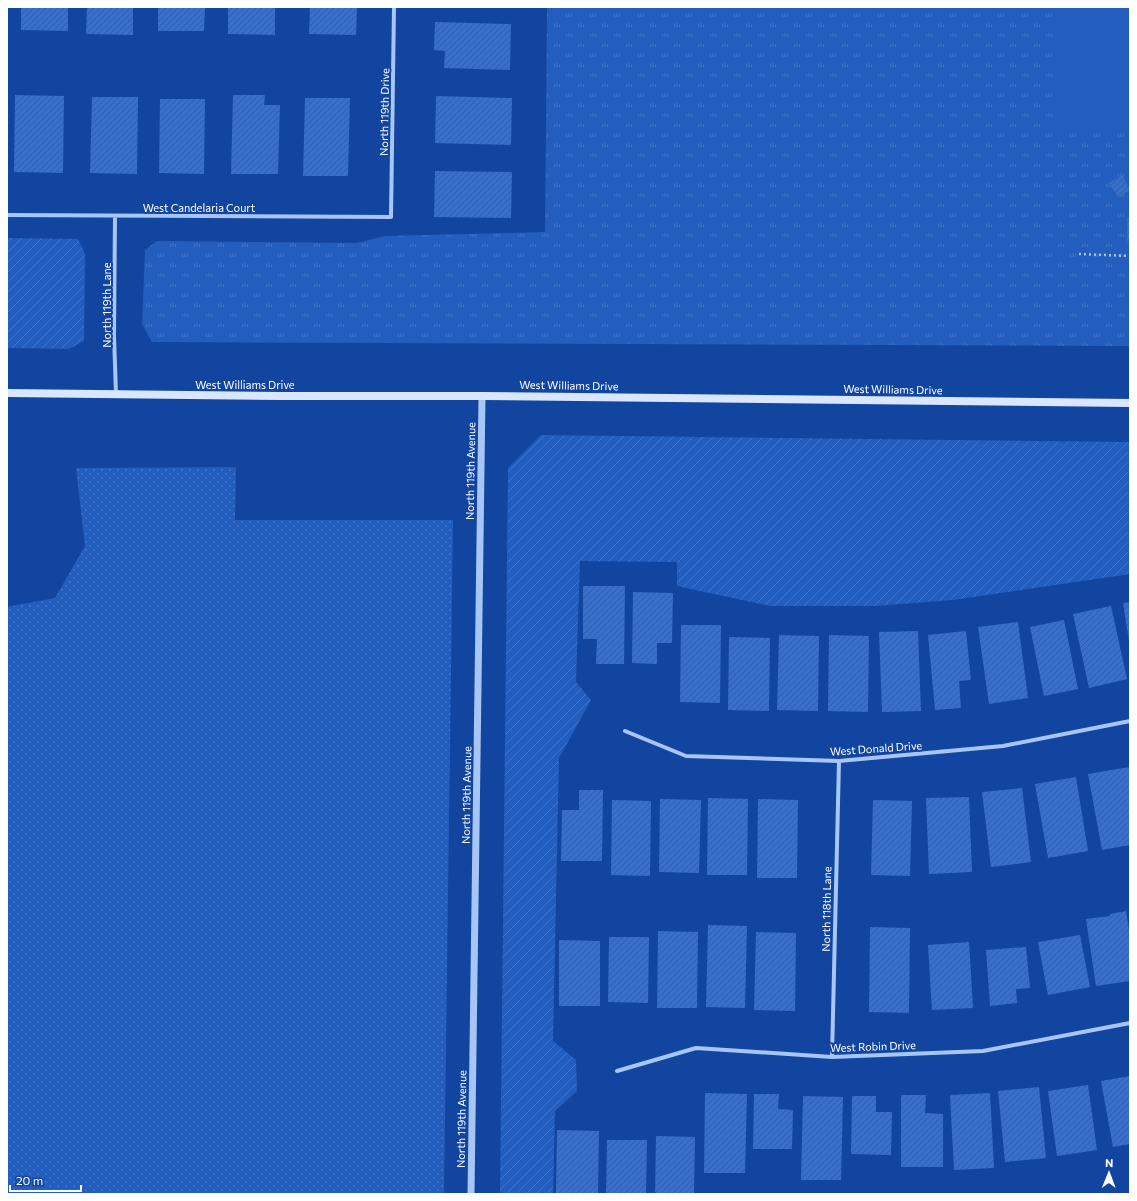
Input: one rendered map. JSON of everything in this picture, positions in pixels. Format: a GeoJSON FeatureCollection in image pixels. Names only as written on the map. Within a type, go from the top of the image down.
{"type":"FeatureCollection","features":[{"type":"Feature","properties":{"kind":"main road","name":"West Williams Drive"},"geometry":{"type":"LineString","coordinates":[[7,392],[1130,403]]}},
{"type":"Feature","properties":{"kind":"street","name":"North 119th Drive"},"geometry":{"type":"LineString","coordinates":[[391,217],[394,7]]}},
{"type":"Feature","properties":{"kind":"street","name":"West Candelaria Court"},"geometry":{"type":"LineString","coordinates":[[7,216],[391,217]]}},
{"type":"Feature","properties":{"kind":"street","name":"North 119th Lane"},"geometry":{"type":"LineString","coordinates":[[115,216],[114,336],[116,394]]}},
{"type":"Feature","properties":{"kind":"street","name":"North 119th Avenue"},"geometry":{"type":"LineString","coordinates":[[471,1194],[482,396]]}},
{"type":"Feature","properties":{"kind":"street","name":"West Donald Drive"},"geometry":{"type":"LineString","coordinates":[[625,731],[686,756],[839,761],[1004,746],[1130,721]]}},
{"type":"Feature","properties":{"kind":"street","name":"North 118th Lane"},"geometry":{"type":"LineString","coordinates":[[832,1057],[839,761]]}},
{"type":"Feature","properties":{"kind":"street","name":"West Robin Drive"},"geometry":{"type":"LineString","coordinates":[[617,1071],[696,1048],[832,1057],[983,1051],[1130,1023]]}},
{"type":"Feature","properties":{"kind":"path"},"geometry":{"type":"LineString","coordinates":[[1079,254],[1130,256]]}},
{"type":"Feature","properties":{"kind":"green space"},"geometry":{"type":"Polygon","coordinates":[[[547,7],[1130,7],[1130,346],[152,342],[142,324],[145,250],[157,241],[357,243],[385,236],[545,232],[547,7]]]}},
{"type":"Feature","properties":{"kind":"green space"},"geometry":{"type":"Polygon","coordinates":[[[1054,7],[1130,7],[1130,128],[1053,127],[1054,7]]]}},
{"type":"Feature","properties":{"kind":"green space"},"geometry":{"type":"Polygon","coordinates":[[[7,238],[78,239],[85,254],[84,341],[69,349],[7,348],[7,238]]]}},
{"type":"Feature","properties":{"kind":"green space"},"geometry":{"type":"Polygon","coordinates":[[[541,435],[1130,442],[1130,574],[953,600],[875,606],[770,606],[677,586],[677,562],[580,561],[576,682],[591,700],[559,758],[553,1041],[576,1060],[577,1091],[555,1111],[553,1194],[500,1194],[508,468],[541,435]]]}},
{"type":"Feature","properties":{"kind":"green space"},"geometry":{"type":"Polygon","coordinates":[[[236,467],[235,520],[453,520],[444,1194],[7,1194],[7,607],[55,598],[85,546],[76,468],[236,467]]]}},
{"type":"Feature","properties":{"kind":"building"},"geometry":{"type":"Polygon","coordinates":[[[21,7],[68,7],[68,31],[21,30],[21,7]]]}},
{"type":"Feature","properties":{"kind":"building"},"geometry":{"type":"Polygon","coordinates":[[[87,7],[133,7],[133,35],[86,34],[87,7]]]}},
{"type":"Feature","properties":{"kind":"building"},"geometry":{"type":"Polygon","coordinates":[[[158,7],[205,7],[204,31],[158,31],[158,7]]]}},
{"type":"Feature","properties":{"kind":"building"},"geometry":{"type":"Polygon","coordinates":[[[228,7],[275,7],[275,35],[228,34],[228,7]]]}},
{"type":"Feature","properties":{"kind":"building"},"geometry":{"type":"Polygon","coordinates":[[[310,7],[357,7],[356,35],[309,34],[310,7]]]}},
{"type":"Feature","properties":{"kind":"building"},"geometry":{"type":"Polygon","coordinates":[[[435,22],[511,24],[510,70],[444,68],[445,51],[434,50],[435,22]]]}},
{"type":"Feature","properties":{"kind":"building"},"geometry":{"type":"Polygon","coordinates":[[[15,95],[64,96],[63,173],[14,172],[15,95]]]}},
{"type":"Feature","properties":{"kind":"building"},"geometry":{"type":"Polygon","coordinates":[[[233,95],[265,95],[264,105],[280,105],[278,174],[231,174],[233,95]]]}},
{"type":"Feature","properties":{"kind":"building"},"geometry":{"type":"Polygon","coordinates":[[[436,96],[512,98],[511,145],[435,143],[436,96]]]}},
{"type":"Feature","properties":{"kind":"building"},"geometry":{"type":"Polygon","coordinates":[[[92,97],[138,97],[137,174],[90,173],[92,97]]]}},
{"type":"Feature","properties":{"kind":"building"},"geometry":{"type":"Polygon","coordinates":[[[305,98],[350,98],[348,176],[303,176],[305,98]]]}},
{"type":"Feature","properties":{"kind":"building"},"geometry":{"type":"Polygon","coordinates":[[[160,99],[205,99],[204,174],[159,173],[160,99]]]}},
{"type":"Feature","properties":{"kind":"building"},"geometry":{"type":"Polygon","coordinates":[[[435,171],[512,172],[511,218],[434,217],[435,171]]]}},
{"type":"Feature","properties":{"kind":"building"},"geometry":{"type":"Polygon","coordinates":[[[1122,175],[1130,190],[1118,197],[1109,183],[1122,175]]]}},
{"type":"Feature","properties":{"kind":"building"},"geometry":{"type":"Polygon","coordinates":[[[1127,218],[1130,218],[1130,242],[1127,242],[1127,218]]]}},
{"type":"Feature","properties":{"kind":"building"},"geometry":{"type":"Polygon","coordinates":[[[583,586],[625,586],[624,664],[596,664],[597,639],[583,639],[583,586]]]}},
{"type":"Feature","properties":{"kind":"building"},"geometry":{"type":"Polygon","coordinates":[[[633,592],[673,593],[672,643],[657,643],[657,664],[632,663],[633,592]]]}},
{"type":"Feature","properties":{"kind":"building"},"geometry":{"type":"Polygon","coordinates":[[[1130,602],[1130,641],[1129,641],[1123,603],[1130,602]]]}},
{"type":"Feature","properties":{"kind":"building"},"geometry":{"type":"Polygon","coordinates":[[[1111,606],[1127,679],[1089,688],[1073,614],[1111,606]]]}},
{"type":"Feature","properties":{"kind":"building"},"geometry":{"type":"Polygon","coordinates":[[[1064,620],[1078,689],[1044,696],[1030,627],[1064,620]]]}},
{"type":"Feature","properties":{"kind":"building"},"geometry":{"type":"Polygon","coordinates":[[[1018,622],[1028,698],[989,704],[978,627],[1018,622]]]}},
{"type":"Feature","properties":{"kind":"building"},"geometry":{"type":"Polygon","coordinates":[[[681,625],[721,625],[720,703],[680,702],[681,625]]]}},
{"type":"Feature","properties":{"kind":"building"},"geometry":{"type":"Polygon","coordinates":[[[918,631],[921,711],[882,712],[879,632],[918,631]]]}},
{"type":"Feature","properties":{"kind":"building"},"geometry":{"type":"Polygon","coordinates":[[[966,631],[971,680],[959,681],[961,708],[935,710],[928,635],[966,631]]]}},
{"type":"Feature","properties":{"kind":"building"},"geometry":{"type":"Polygon","coordinates":[[[779,635],[819,636],[818,711],[777,710],[779,635]]]}},
{"type":"Feature","properties":{"kind":"building"},"geometry":{"type":"Polygon","coordinates":[[[829,635],[869,636],[868,712],[828,711],[829,635]]]}},
{"type":"Feature","properties":{"kind":"building"},"geometry":{"type":"Polygon","coordinates":[[[729,637],[770,638],[769,711],[728,710],[729,637]]]}},
{"type":"Feature","properties":{"kind":"building"},"geometry":{"type":"Polygon","coordinates":[[[1129,767],[1130,845],[1102,850],[1088,774],[1129,767]]]}},
{"type":"Feature","properties":{"kind":"building"},"geometry":{"type":"Polygon","coordinates":[[[1076,777],[1088,851],[1048,858],[1035,784],[1076,777]]]}},
{"type":"Feature","properties":{"kind":"building"},"geometry":{"type":"Polygon","coordinates":[[[1022,788],[1031,862],[991,867],[982,792],[1022,788]]]}},
{"type":"Feature","properties":{"kind":"building"},"geometry":{"type":"Polygon","coordinates":[[[579,790],[603,790],[602,861],[561,861],[562,810],[579,810],[579,790]]]}},
{"type":"Feature","properties":{"kind":"building"},"geometry":{"type":"Polygon","coordinates":[[[969,797],[972,872],[929,874],[926,798],[969,797]]]}},
{"type":"Feature","properties":{"kind":"building"},"geometry":{"type":"Polygon","coordinates":[[[708,798],[748,799],[747,875],[707,875],[708,798]]]}},
{"type":"Feature","properties":{"kind":"building"},"geometry":{"type":"Polygon","coordinates":[[[660,799],[701,800],[699,873],[659,872],[660,799]]]}},
{"type":"Feature","properties":{"kind":"building"},"geometry":{"type":"Polygon","coordinates":[[[758,799],[798,800],[797,878],[757,878],[758,799]]]}},
{"type":"Feature","properties":{"kind":"building"},"geometry":{"type":"Polygon","coordinates":[[[612,800],[651,801],[650,876],[611,875],[612,800]]]}},
{"type":"Feature","properties":{"kind":"building"},"geometry":{"type":"Polygon","coordinates":[[[873,800],[912,801],[910,876],[871,875],[873,800]]]}},
{"type":"Feature","properties":{"kind":"building"},"geometry":{"type":"Polygon","coordinates":[[[1126,911],[1130,937],[1130,981],[1096,986],[1086,919],[1110,916],[1110,914],[1126,911]]]}},
{"type":"Feature","properties":{"kind":"building"},"geometry":{"type":"Polygon","coordinates":[[[708,925],[747,926],[745,1008],[706,1007],[708,925]]]}},
{"type":"Feature","properties":{"kind":"building"},"geometry":{"type":"Polygon","coordinates":[[[870,927],[910,928],[909,1013],[869,1012],[870,927]]]}},
{"type":"Feature","properties":{"kind":"building"},"geometry":{"type":"Polygon","coordinates":[[[658,931],[698,932],[697,1008],[657,1008],[658,931]]]}},
{"type":"Feature","properties":{"kind":"building"},"geometry":{"type":"Polygon","coordinates":[[[756,932],[796,933],[795,1011],[754,1010],[756,932]]]}},
{"type":"Feature","properties":{"kind":"building"},"geometry":{"type":"Polygon","coordinates":[[[1080,935],[1090,987],[1048,995],[1038,942],[1080,935]]]}},
{"type":"Feature","properties":{"kind":"building"},"geometry":{"type":"Polygon","coordinates":[[[609,937],[649,937],[648,1003],[608,1002],[609,937]]]}},
{"type":"Feature","properties":{"kind":"building"},"geometry":{"type":"Polygon","coordinates":[[[559,940],[600,941],[600,1006],[559,1006],[559,940]]]}},
{"type":"Feature","properties":{"kind":"building"},"geometry":{"type":"Polygon","coordinates":[[[969,942],[973,1008],[932,1010],[928,945],[969,942]]]}},
{"type":"Feature","properties":{"kind":"building"},"geometry":{"type":"Polygon","coordinates":[[[1026,947],[1030,988],[1016,989],[1017,1003],[990,1006],[986,950],[1026,947]]]}},
{"type":"Feature","properties":{"kind":"building"},"geometry":{"type":"Polygon","coordinates":[[[1130,1076],[1130,1144],[1113,1147],[1101,1081],[1130,1076]]]}},
{"type":"Feature","properties":{"kind":"building"},"geometry":{"type":"Polygon","coordinates":[[[1088,1085],[1097,1150],[1057,1156],[1048,1091],[1088,1085]]]}},
{"type":"Feature","properties":{"kind":"building"},"geometry":{"type":"Polygon","coordinates":[[[1039,1087],[1046,1158],[1005,1162],[998,1091],[1039,1087]]]}},
{"type":"Feature","properties":{"kind":"building"},"geometry":{"type":"Polygon","coordinates":[[[705,1093],[747,1094],[745,1173],[704,1173],[705,1093]]]}},
{"type":"Feature","properties":{"kind":"building"},"geometry":{"type":"Polygon","coordinates":[[[990,1093],[994,1168],[954,1170],[950,1095],[990,1093]]]}},
{"type":"Feature","properties":{"kind":"building"},"geometry":{"type":"Polygon","coordinates":[[[754,1094],[779,1094],[778,1109],[793,1110],[792,1149],[753,1149],[754,1094]]]}},
{"type":"Feature","properties":{"kind":"building"},"geometry":{"type":"Polygon","coordinates":[[[901,1095],[926,1095],[925,1113],[943,1114],[943,1167],[901,1167],[901,1095]]]}},
{"type":"Feature","properties":{"kind":"building"},"geometry":{"type":"Polygon","coordinates":[[[803,1096],[843,1097],[841,1180],[801,1180],[803,1096]]]}},
{"type":"Feature","properties":{"kind":"building"},"geometry":{"type":"Polygon","coordinates":[[[852,1096],[876,1096],[876,1112],[892,1112],[891,1155],[851,1154],[852,1096]]]}},
{"type":"Feature","properties":{"kind":"building"},"geometry":{"type":"Polygon","coordinates":[[[557,1130],[599,1131],[598,1194],[556,1194],[557,1130]]]}},
{"type":"Feature","properties":{"kind":"building"},"geometry":{"type":"Polygon","coordinates":[[[656,1136],[695,1137],[694,1194],[655,1194],[656,1136]]]}},
{"type":"Feature","properties":{"kind":"building"},"geometry":{"type":"Polygon","coordinates":[[[607,1140],[647,1140],[646,1194],[606,1194],[607,1140]]]}}]}
